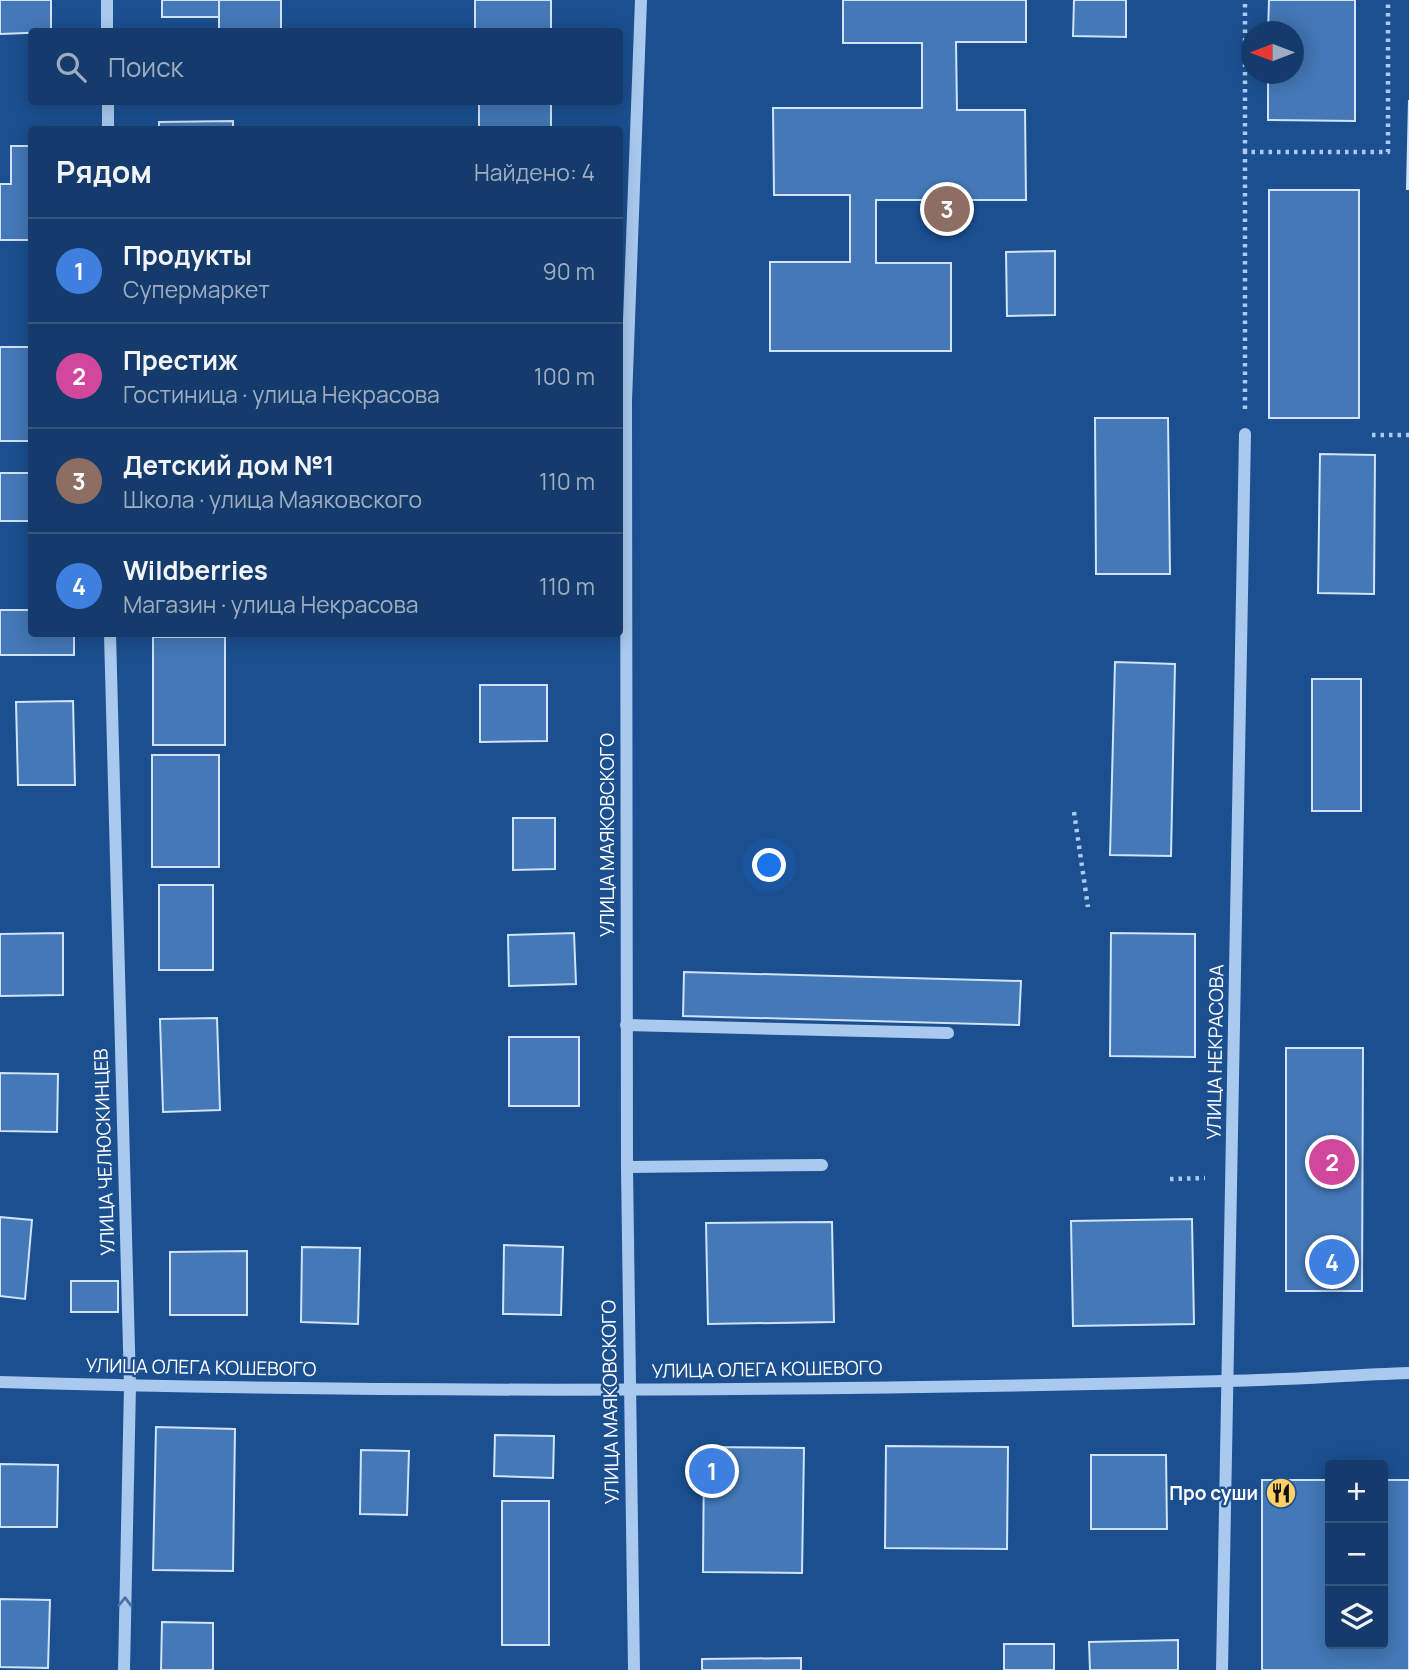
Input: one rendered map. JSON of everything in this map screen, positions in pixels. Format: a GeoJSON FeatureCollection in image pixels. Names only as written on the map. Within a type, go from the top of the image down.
{"type":"FeatureCollection","features":[{"type":"Feature","properties":{"kind":"street"},"geometry":{"type":"LineString","coordinates":[[107,0],[107,28]]}},
{"type":"Feature","properties":{"kind":"street","name":"УЛИЦА МАЯКОВСКОГО"},"geometry":{"type":"LineString","coordinates":[[634,1670],[626,1167],[626,401],[641,0]]}},
{"type":"Feature","properties":{"kind":"street"},"geometry":{"type":"LineString","coordinates":[[107,105],[108,126]]}},
{"type":"Feature","properties":{"kind":"street","name":"УЛИЦА НЕКРАСОВА"},"geometry":{"type":"LineString","coordinates":[[1223,1670],[1245,434]]}},
{"type":"Feature","properties":{"kind":"street","name":"УЛИЦА ЧЕЛЮСКИНЦЕВ"},"geometry":{"type":"LineString","coordinates":[[110,637],[131,1386],[124,1670]]}},
{"type":"Feature","properties":{"kind":"street"},"geometry":{"type":"LineString","coordinates":[[626,1026],[948,1032]]}},
{"type":"Feature","properties":{"kind":"street"},"geometry":{"type":"LineString","coordinates":[[626,1167],[822,1165]]}},
{"type":"Feature","properties":{"kind":"street","name":"УЛИЦА ОЛЕГА КОШЕВОГО"},"geometry":{"type":"LineString","coordinates":[[0,1382],[131,1386],[629,1391],[1228,1381],[1409,1373]]}},
{"type":"Feature","properties":{"kind":"path"},"geometry":{"type":"LineString","coordinates":[[1245,0],[1245,434]]}},
{"type":"Feature","properties":{"kind":"path"},"geometry":{"type":"LineString","coordinates":[[1245,152],[1388,152],[1388,0]]}},
{"type":"Feature","properties":{"kind":"path"},"geometry":{"type":"LineString","coordinates":[[1372,435],[1409,435]]}},
{"type":"Feature","properties":{"kind":"path"},"geometry":{"type":"LineString","coordinates":[[1074,812],[1088,907]]}},
{"type":"Feature","properties":{"kind":"building"},"geometry":{"type":"Polygon","coordinates":[[[0,0],[51,0],[51,28],[28,28],[28,33],[0,34],[0,0]]]}},
{"type":"Feature","properties":{"kind":"building"},"geometry":{"type":"Polygon","coordinates":[[[162,0],[219,0],[219,17],[162,17],[162,0]]]}},
{"type":"Feature","properties":{"kind":"building"},"geometry":{"type":"Polygon","coordinates":[[[219,0],[281,0],[281,28],[219,28],[219,0]]]}},
{"type":"Feature","properties":{"kind":"building"},"geometry":{"type":"Polygon","coordinates":[[[475,0],[551,0],[551,28],[475,28],[475,0]]]}},
{"type":"Feature","properties":{"kind":"building"},"geometry":{"type":"Polygon","coordinates":[[[843,0],[1026,0],[1026,42],[956,42],[957,110],[1025,110],[1026,200],[876,200],[876,263],[951,263],[951,351],[770,351],[770,262],[850,262],[850,195],[774,195],[773,108],[922,108],[922,43],[843,43],[843,0]]]}},
{"type":"Feature","properties":{"kind":"building"},"geometry":{"type":"Polygon","coordinates":[[[1074,0],[1126,0],[1126,37],[1073,36],[1074,0]]]}},
{"type":"Feature","properties":{"kind":"building"},"geometry":{"type":"Polygon","coordinates":[[[1269,0],[1355,0],[1355,121],[1268,120],[1268,84],[1304,84],[1304,21],[1268,21],[1269,0]]]}},
{"type":"Feature","properties":{"kind":"building"},"geometry":{"type":"Polygon","coordinates":[[[1409,100],[1409,189],[1407,189],[1409,100]]]}},
{"type":"Feature","properties":{"kind":"building"},"geometry":{"type":"Polygon","coordinates":[[[479,105],[551,105],[551,126],[479,126],[479,105]]]}},
{"type":"Feature","properties":{"kind":"building"},"geometry":{"type":"Polygon","coordinates":[[[233,121],[233,126],[159,126],[159,122],[233,121]]]}},
{"type":"Feature","properties":{"kind":"building"},"geometry":{"type":"Polygon","coordinates":[[[11,146],[28,146],[28,240],[0,240],[0,184],[11,184],[11,146]]]}},
{"type":"Feature","properties":{"kind":"building"},"geometry":{"type":"Polygon","coordinates":[[[1269,190],[1359,190],[1359,418],[1269,418],[1269,190]]]}},
{"type":"Feature","properties":{"kind":"building"},"geometry":{"type":"Polygon","coordinates":[[[1055,251],[1055,315],[1007,316],[1006,252],[1055,251]]]}},
{"type":"Feature","properties":{"kind":"building"},"geometry":{"type":"Polygon","coordinates":[[[0,347],[28,347],[28,441],[0,441],[0,347]]]}},
{"type":"Feature","properties":{"kind":"building"},"geometry":{"type":"Polygon","coordinates":[[[1095,418],[1168,418],[1170,574],[1096,574],[1095,418]]]}},
{"type":"Feature","properties":{"kind":"building"},"geometry":{"type":"Polygon","coordinates":[[[1320,454],[1375,455],[1374,594],[1318,593],[1320,454]]]}},
{"type":"Feature","properties":{"kind":"building"},"geometry":{"type":"Polygon","coordinates":[[[0,473],[28,473],[28,521],[0,521],[0,473]]]}},
{"type":"Feature","properties":{"kind":"building"},"geometry":{"type":"Polygon","coordinates":[[[0,610],[28,610],[28,637],[74,637],[74,655],[0,655],[0,610]]]}},
{"type":"Feature","properties":{"kind":"building"},"geometry":{"type":"Polygon","coordinates":[[[153,637],[225,637],[225,745],[153,745],[153,637]]]}},
{"type":"Feature","properties":{"kind":"building"},"geometry":{"type":"Polygon","coordinates":[[[1115,662],[1175,664],[1171,856],[1110,855],[1115,662]]]}},
{"type":"Feature","properties":{"kind":"building"},"geometry":{"type":"Polygon","coordinates":[[[1312,679],[1361,679],[1361,811],[1312,811],[1312,679]]]}},
{"type":"Feature","properties":{"kind":"building"},"geometry":{"type":"Polygon","coordinates":[[[480,685],[547,685],[547,741],[480,742],[480,685]]]}},
{"type":"Feature","properties":{"kind":"building"},"geometry":{"type":"Polygon","coordinates":[[[73,701],[75,785],[18,785],[16,702],[73,701]]]}},
{"type":"Feature","properties":{"kind":"building"},"geometry":{"type":"Polygon","coordinates":[[[152,755],[219,755],[219,867],[152,867],[152,755]]]}},
{"type":"Feature","properties":{"kind":"building"},"geometry":{"type":"Polygon","coordinates":[[[513,818],[555,818],[555,869],[513,870],[513,818]]]}},
{"type":"Feature","properties":{"kind":"building"},"geometry":{"type":"Polygon","coordinates":[[[159,885],[213,885],[213,970],[159,970],[159,885]]]}},
{"type":"Feature","properties":{"kind":"building"},"geometry":{"type":"Polygon","coordinates":[[[63,933],[63,995],[0,996],[0,934],[63,933]]]}},
{"type":"Feature","properties":{"kind":"building"},"geometry":{"type":"Polygon","coordinates":[[[574,933],[576,984],[509,986],[508,935],[574,933]]]}},
{"type":"Feature","properties":{"kind":"building"},"geometry":{"type":"Polygon","coordinates":[[[1111,933],[1195,934],[1195,1057],[1110,1056],[1111,933]]]}},
{"type":"Feature","properties":{"kind":"building"},"geometry":{"type":"Polygon","coordinates":[[[684,972],[1021,981],[1019,1025],[683,1016],[684,972]]]}},
{"type":"Feature","properties":{"kind":"building"},"geometry":{"type":"Polygon","coordinates":[[[217,1018],[220,1110],[163,1112],[160,1019],[217,1018]]]}},
{"type":"Feature","properties":{"kind":"building"},"geometry":{"type":"Polygon","coordinates":[[[509,1037],[579,1037],[579,1106],[509,1106],[509,1037]]]}},
{"type":"Feature","properties":{"kind":"building"},"geometry":{"type":"Polygon","coordinates":[[[1286,1048],[1363,1048],[1362,1291],[1286,1291],[1286,1048]]]}},
{"type":"Feature","properties":{"kind":"building"},"geometry":{"type":"Polygon","coordinates":[[[0,1073],[58,1074],[57,1132],[0,1131],[0,1073]]]}},
{"type":"Feature","properties":{"kind":"building"},"geometry":{"type":"Polygon","coordinates":[[[0,1217],[32,1220],[25,1299],[0,1296],[0,1217]]]}},
{"type":"Feature","properties":{"kind":"building"},"geometry":{"type":"Polygon","coordinates":[[[1192,1219],[1194,1324],[1073,1326],[1071,1221],[1192,1219]]]}},
{"type":"Feature","properties":{"kind":"building"},"geometry":{"type":"Polygon","coordinates":[[[832,1222],[834,1322],[708,1324],[706,1223],[832,1222]]]}},
{"type":"Feature","properties":{"kind":"building"},"geometry":{"type":"Polygon","coordinates":[[[504,1245],[563,1247],[561,1315],[503,1314],[504,1245]]]}},
{"type":"Feature","properties":{"kind":"building"},"geometry":{"type":"Polygon","coordinates":[[[302,1247],[360,1248],[358,1324],[301,1322],[302,1247]]]}},
{"type":"Feature","properties":{"kind":"building"},"geometry":{"type":"Polygon","coordinates":[[[247,1251],[247,1315],[170,1315],[170,1252],[247,1251]]]}},
{"type":"Feature","properties":{"kind":"building"},"geometry":{"type":"Polygon","coordinates":[[[71,1281],[118,1281],[118,1312],[71,1312],[71,1281]]]}},
{"type":"Feature","properties":{"kind":"building"},"geometry":{"type":"Polygon","coordinates":[[[156,1427],[235,1429],[233,1571],[153,1570],[156,1427]]]}},
{"type":"Feature","properties":{"kind":"building"},"geometry":{"type":"Polygon","coordinates":[[[495,1435],[554,1436],[553,1478],[494,1476],[495,1435]]]}},
{"type":"Feature","properties":{"kind":"building"},"geometry":{"type":"Polygon","coordinates":[[[886,1446],[1008,1447],[1007,1549],[885,1548],[886,1446]]]}},
{"type":"Feature","properties":{"kind":"building"},"geometry":{"type":"Polygon","coordinates":[[[704,1447],[804,1448],[802,1573],[703,1572],[704,1447]]]}},
{"type":"Feature","properties":{"kind":"building"},"geometry":{"type":"Polygon","coordinates":[[[361,1450],[409,1451],[407,1515],[360,1514],[361,1450]]]}},
{"type":"Feature","properties":{"kind":"building"},"geometry":{"type":"Polygon","coordinates":[[[1091,1455],[1166,1455],[1167,1529],[1091,1529],[1091,1455]]]}},
{"type":"Feature","properties":{"kind":"building"},"geometry":{"type":"Polygon","coordinates":[[[0,1464],[58,1465],[57,1527],[0,1527],[0,1464]]]}},
{"type":"Feature","properties":{"kind":"building"},"geometry":{"type":"Polygon","coordinates":[[[1262,1480],[1325,1480],[1325,1649],[1388,1649],[1388,1480],[1409,1480],[1409,1670],[1262,1670],[1262,1480]]]}},
{"type":"Feature","properties":{"kind":"building"},"geometry":{"type":"Polygon","coordinates":[[[502,1501],[549,1501],[549,1645],[502,1645],[502,1501]]]}},
{"type":"Feature","properties":{"kind":"building"},"geometry":{"type":"Polygon","coordinates":[[[0,1599],[50,1600],[48,1668],[0,1667],[0,1599]]]}},
{"type":"Feature","properties":{"kind":"building"},"geometry":{"type":"Polygon","coordinates":[[[162,1622],[213,1623],[213,1670],[161,1670],[162,1622]]]}},
{"type":"Feature","properties":{"kind":"building"},"geometry":{"type":"Polygon","coordinates":[[[1178,1640],[1178,1670],[1090,1670],[1089,1642],[1178,1640]]]}},
{"type":"Feature","properties":{"kind":"building"},"geometry":{"type":"Polygon","coordinates":[[[1004,1644],[1054,1644],[1054,1670],[1004,1670],[1004,1644]]]}},
{"type":"Feature","properties":{"kind":"building"},"geometry":{"type":"Polygon","coordinates":[[[801,1658],[801,1670],[702,1670],[702,1659],[801,1658]]]}},
{"type":"Feature","properties":{"kind":"place","name":"Детский дом №1"},"geometry":{"type":"Point","coordinates":[947,209]}},
{"type":"Feature","properties":{"kind":"place","name":"Престиж"},"geometry":{"type":"Point","coordinates":[1332,1162]}},
{"type":"Feature","properties":{"kind":"place","name":"Wildberries"},"geometry":{"type":"Point","coordinates":[1332,1262]}},
{"type":"Feature","properties":{"kind":"place","name":"Продукты"},"geometry":{"type":"Point","coordinates":[712,1471]}},
{"type":"Feature","properties":{"kind":"place","name":"Про суши"},"geometry":{"type":"Point","coordinates":[1281,1493]}}]}
